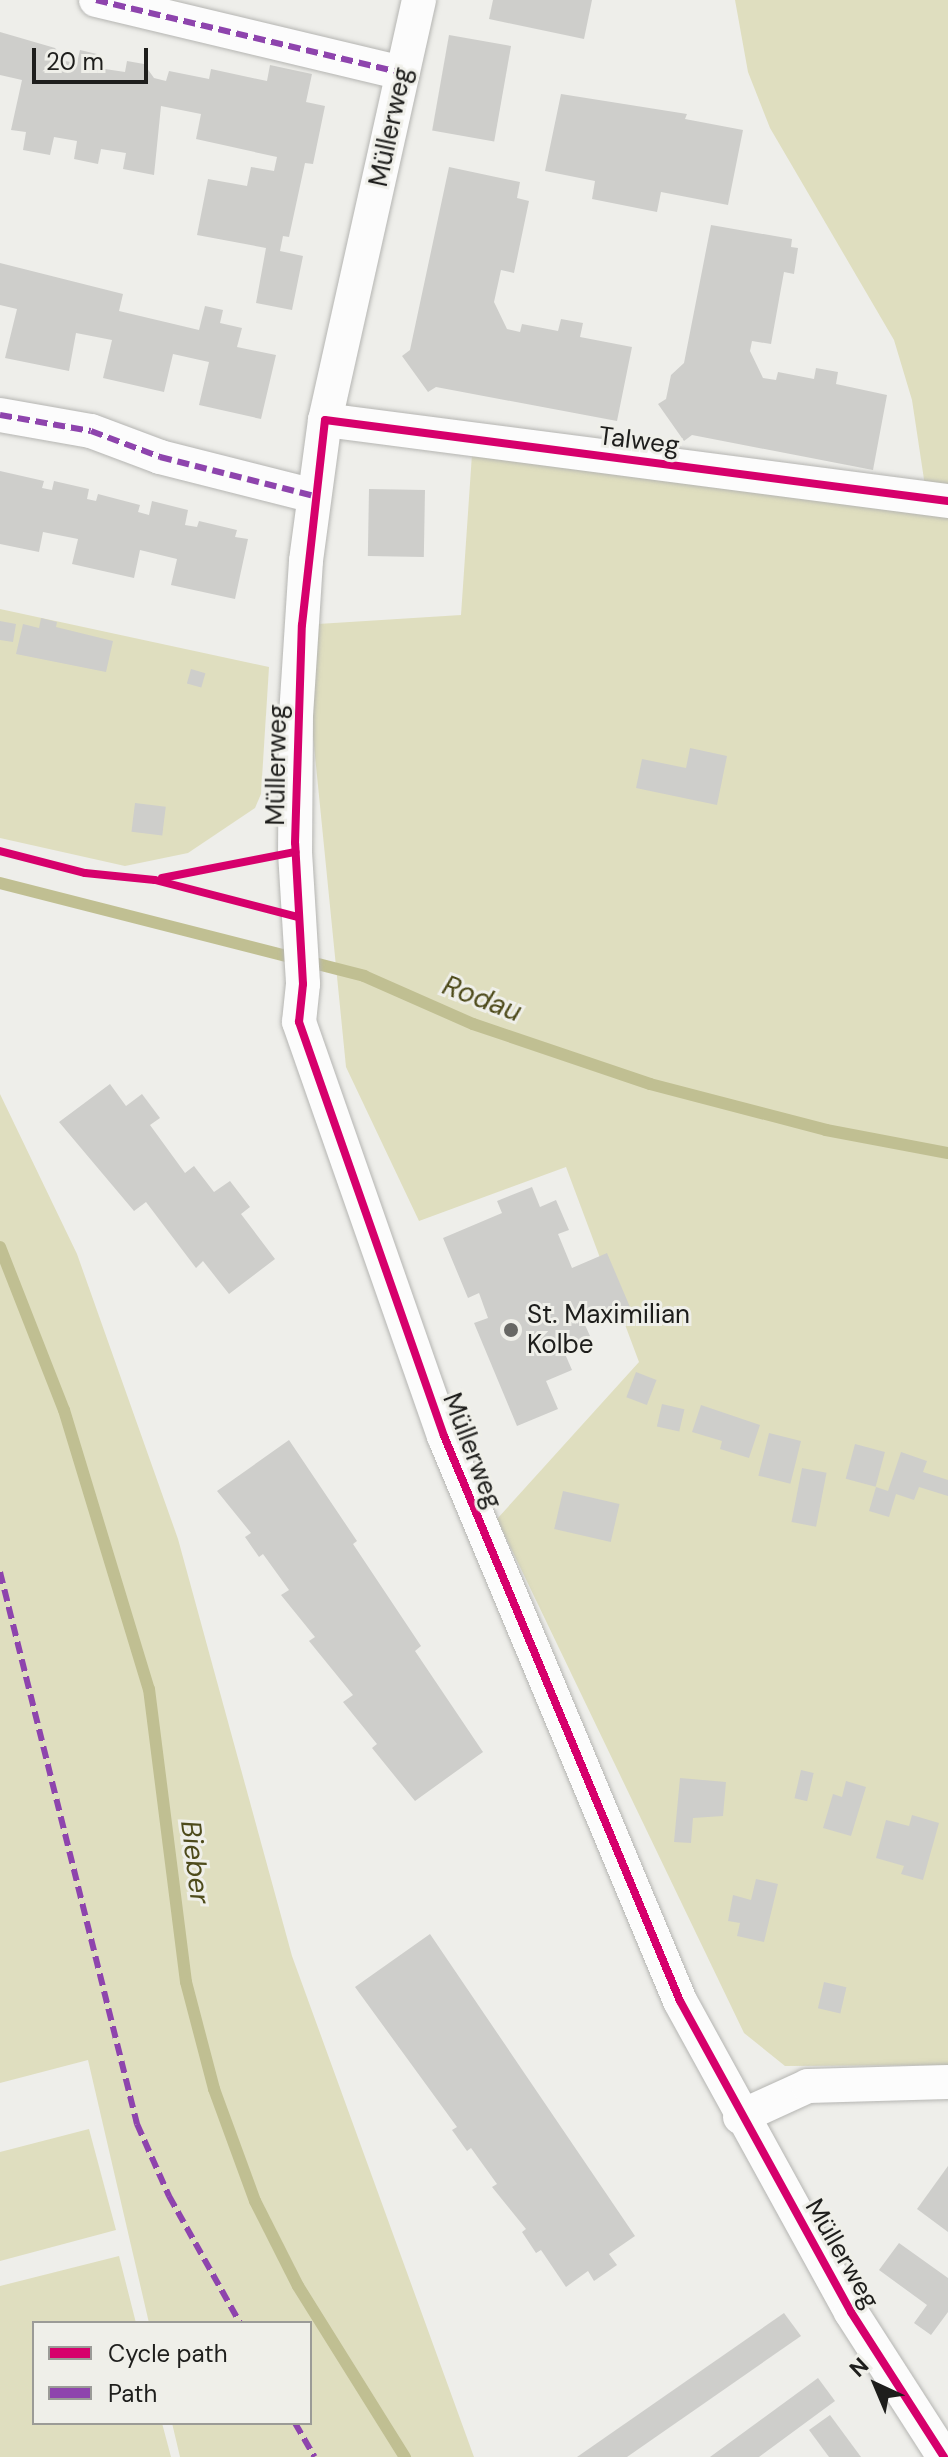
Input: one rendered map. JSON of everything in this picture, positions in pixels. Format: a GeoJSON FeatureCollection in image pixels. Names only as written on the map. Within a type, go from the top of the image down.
{"type":"FeatureCollection","features":[{"type":"Feature","properties":{"kind":"street"},"geometry":{"type":"LineString","coordinates":[[96,0],[402,73]]}},
{"type":"Feature","properties":{"kind":"street","name":"Müllerweg"},"geometry":{"type":"LineString","coordinates":[[419,0],[325,420],[314,496],[296,715],[298,930],[303,984],[299,1022],[444,1436],[635,1899],[740,2117],[851,2312],[944,2457]]}},
{"type":"Feature","properties":{"kind":"street"},"geometry":{"type":"LineString","coordinates":[[0,415],[104,434],[160,457],[314,496]]}},
{"type":"Feature","properties":{"kind":"street","name":"Talweg"},"geometry":{"type":"LineString","coordinates":[[325,420],[948,501]]}},
{"type":"Feature","properties":{"kind":"street"},"geometry":{"type":"LineString","coordinates":[[740,2117],[808,2086],[948,2082]]}},
{"type":"Feature","properties":{"kind":"green space"},"geometry":{"type":"Polygon","coordinates":[[[735,0],[948,0],[948,2065],[785,2066],[744,2033],[497,1519],[639,1362],[566,1167],[419,1221],[346,1067],[302,625],[461,615],[474,425],[925,486],[912,400],[894,340],[770,128],[748,72],[735,0]]]}},
{"type":"Feature","properties":{"kind":"green space"},"geometry":{"type":"Polygon","coordinates":[[[0,609],[269,667],[261,794],[255,808],[188,853],[125,866],[0,838],[0,609]]]}},
{"type":"Feature","properties":{"kind":"green space"},"geometry":{"type":"Polygon","coordinates":[[[0,1094],[77,1254],[178,1539],[292,1956],[474,2457],[180,2457],[172,2425],[312,2425],[312,2321],[149,2321],[88,2060],[0,2083],[0,1094]]]}},
{"type":"Feature","properties":{"kind":"green space"},"geometry":{"type":"Polygon","coordinates":[[[89,2129],[116,2230],[0,2261],[0,2152],[89,2129]]]}},
{"type":"Feature","properties":{"kind":"green space"},"geometry":{"type":"Polygon","coordinates":[[[119,2256],[135,2321],[32,2321],[32,2425],[163,2425],[171,2457],[0,2457],[0,2286],[119,2256]]]}},
{"type":"Feature","properties":{"kind":"building"},"geometry":{"type":"Polygon","coordinates":[[[493,0],[592,0],[584,39],[489,19],[493,0]]]}},
{"type":"Feature","properties":{"kind":"building"},"geometry":{"type":"Polygon","coordinates":[[[0,32],[55,48],[65,61],[77,63],[80,50],[97,54],[105,69],[125,72],[127,61],[144,64],[154,78],[166,81],[169,71],[209,79],[211,69],[267,81],[270,65],[312,74],[306,102],[325,106],[313,164],[305,163],[289,237],[283,236],[280,251],[303,256],[292,310],[256,303],[266,248],[197,235],[208,179],[247,186],[251,167],[274,171],[277,157],[196,139],[201,114],[161,106],[154,175],[123,169],[126,153],[101,149],[98,164],[74,159],[77,141],[54,137],[50,155],[23,150],[26,132],[11,130],[22,80],[0,75],[0,32]]]}},
{"type":"Feature","properties":{"kind":"building"},"geometry":{"type":"Polygon","coordinates":[[[449,35],[511,46],[494,141],[432,131],[449,35]]]}},
{"type":"Feature","properties":{"kind":"building"},"geometry":{"type":"Polygon","coordinates":[[[561,94],[687,114],[685,119],[743,130],[728,205],[661,192],[657,212],[592,199],[595,181],[545,171],[561,94]]]}},
{"type":"Feature","properties":{"kind":"building"},"geometry":{"type":"Polygon","coordinates":[[[449,167],[520,182],[517,198],[529,201],[514,273],[501,270],[494,302],[507,329],[520,332],[522,324],[558,331],[561,319],[583,323],[580,337],[632,347],[617,421],[436,387],[428,392],[402,356],[410,350],[449,167]]]}},
{"type":"Feature","properties":{"kind":"building"},"geometry":{"type":"Polygon","coordinates":[[[711,225],[792,239],[791,247],[798,248],[794,274],[784,272],[771,344],[752,341],[750,351],[763,378],[776,380],[778,372],[814,379],[816,368],[838,372],[836,384],[887,395],[873,470],[692,435],[684,441],[658,404],[666,399],[671,375],[684,363],[711,225]]]}},
{"type":"Feature","properties":{"kind":"building"},"geometry":{"type":"Polygon","coordinates":[[[0,263],[123,294],[119,311],[199,330],[205,306],[223,310],[220,323],[242,328],[237,347],[276,355],[261,419],[199,405],[209,362],[173,354],[164,392],[103,378],[112,340],[76,333],[69,371],[5,358],[17,309],[0,305],[0,263]]]}},
{"type":"Feature","properties":{"kind":"building"},"geometry":{"type":"Polygon","coordinates":[[[0,471],[44,481],[42,488],[52,490],[54,481],[89,489],[87,499],[96,501],[98,494],[140,505],[138,512],[149,515],[152,501],[188,510],[185,525],[197,527],[199,521],[237,530],[235,537],[248,539],[235,599],[171,585],[177,559],[140,550],[134,578],[72,564],[78,539],[43,532],[39,552],[0,544],[0,471]]]}},
{"type":"Feature","properties":{"kind":"building"},"geometry":{"type":"Polygon","coordinates":[[[369,489],[425,490],[424,557],[368,556],[369,489]]]}},
{"type":"Feature","properties":{"kind":"building"},"geometry":{"type":"Polygon","coordinates":[[[41,618],[57,622],[56,627],[113,641],[106,672],[16,654],[23,624],[39,628],[41,618]]]}},
{"type":"Feature","properties":{"kind":"building"},"geometry":{"type":"Polygon","coordinates":[[[0,621],[16,624],[13,642],[0,640],[0,621]]]}},
{"type":"Feature","properties":{"kind":"building"},"geometry":{"type":"Polygon","coordinates":[[[191,669],[205,673],[201,688],[187,683],[191,669]]]}},
{"type":"Feature","properties":{"kind":"building"},"geometry":{"type":"Polygon","coordinates":[[[690,748],[727,756],[717,805],[636,788],[642,759],[686,768],[690,748]]]}},
{"type":"Feature","properties":{"kind":"building"},"geometry":{"type":"Polygon","coordinates":[[[135,803],[166,807],[162,836],[131,832],[135,803]]]}},
{"type":"Feature","properties":{"kind":"building"},"geometry":{"type":"Polygon","coordinates":[[[110,1084],[126,1106],[142,1094],[160,1118],[150,1125],[185,1173],[194,1166],[214,1192],[230,1181],[250,1207],[241,1214],[275,1259],[229,1294],[203,1261],[196,1268],[146,1202],[134,1211],[59,1122],[110,1084]]]}},
{"type":"Feature","properties":{"kind":"building"},"geometry":{"type":"Polygon","coordinates":[[[532,1187],[540,1207],[556,1200],[569,1230],[558,1234],[572,1268],[607,1253],[630,1307],[585,1325],[590,1336],[562,1347],[572,1370],[546,1381],[558,1409],[517,1426],[474,1323],[488,1318],[479,1293],[468,1298],[443,1238],[502,1213],[497,1201],[532,1187]]]}},
{"type":"Feature","properties":{"kind":"building"},"geometry":{"type":"Polygon","coordinates":[[[636,1372],[657,1380],[647,1405],[626,1397],[636,1372]]]}},
{"type":"Feature","properties":{"kind":"building"},"geometry":{"type":"Polygon","coordinates":[[[662,1404],[684,1409],[679,1432],[657,1426],[662,1404]]]}},
{"type":"Feature","properties":{"kind":"building"},"geometry":{"type":"Polygon","coordinates":[[[701,1405],[760,1425],[749,1458],[720,1449],[722,1441],[692,1432],[701,1405]]]}},
{"type":"Feature","properties":{"kind":"building"},"geometry":{"type":"Polygon","coordinates":[[[769,1433],[801,1441],[790,1484],[758,1476],[769,1433]]]}},
{"type":"Feature","properties":{"kind":"building"},"geometry":{"type":"Polygon","coordinates":[[[289,1440],[357,1541],[353,1544],[421,1646],[415,1651],[483,1752],[415,1801],[372,1748],[377,1744],[343,1702],[353,1695],[309,1641],[315,1637],[281,1595],[289,1590],[263,1554],[259,1557],[245,1537],[251,1533],[217,1491],[289,1440]]]}},
{"type":"Feature","properties":{"kind":"building"},"geometry":{"type":"Polygon","coordinates":[[[855,1444],[885,1452],[876,1487],[846,1479],[855,1444]]]}},
{"type":"Feature","properties":{"kind":"building"},"geometry":{"type":"Polygon","coordinates":[[[901,1452],[927,1461],[923,1472],[948,1480],[948,1496],[919,1487],[914,1500],[896,1494],[889,1517],[869,1511],[876,1487],[888,1491],[901,1452]]]}},
{"type":"Feature","properties":{"kind":"building"},"geometry":{"type":"Polygon","coordinates":[[[802,1468],[827,1473],[816,1527],[792,1522],[802,1468]]]}},
{"type":"Feature","properties":{"kind":"building"},"geometry":{"type":"Polygon","coordinates":[[[563,1491],[620,1504],[611,1542],[554,1529],[563,1491]]]}},
{"type":"Feature","properties":{"kind":"building"},"geometry":{"type":"Polygon","coordinates":[[[801,1770],[814,1773],[807,1801],[794,1798],[801,1770]]]}},
{"type":"Feature","properties":{"kind":"building"},"geometry":{"type":"Polygon","coordinates":[[[680,1778],[726,1782],[723,1816],[693,1818],[691,1843],[674,1842],[680,1778]]]}},
{"type":"Feature","properties":{"kind":"building"},"geometry":{"type":"Polygon","coordinates":[[[846,1781],[866,1787],[851,1836],[823,1828],[833,1794],[842,1797],[846,1781]]]}},
{"type":"Feature","properties":{"kind":"building"},"geometry":{"type":"Polygon","coordinates":[[[912,1815],[939,1823],[923,1880],[901,1874],[904,1866],[876,1858],[886,1820],[909,1826],[912,1815]]]}},
{"type":"Feature","properties":{"kind":"building"},"geometry":{"type":"Polygon","coordinates":[[[756,1879],[778,1884],[764,1942],[737,1936],[740,1923],[728,1921],[733,1895],[751,1900],[756,1879]]]}},
{"type":"Feature","properties":{"kind":"building"},"geometry":{"type":"Polygon","coordinates":[[[430,1934],[635,2236],[609,2254],[617,2265],[594,2281],[588,2271],[566,2287],[541,2250],[536,2253],[522,2232],[526,2229],[492,2187],[497,2184],[471,2148],[467,2151],[452,2130],[457,2127],[355,1987],[430,1934]]]}},
{"type":"Feature","properties":{"kind":"building"},"geometry":{"type":"Polygon","coordinates":[[[824,1982],[846,1987],[840,2013],[818,2008],[824,1982]]]}},
{"type":"Feature","properties":{"kind":"building"},"geometry":{"type":"Polygon","coordinates":[[[948,2166],[948,2232],[917,2209],[948,2166]]]}},
{"type":"Feature","properties":{"kind":"building"},"geometry":{"type":"Polygon","coordinates":[[[899,2243],[948,2278],[948,2312],[931,2335],[914,2323],[927,2305],[879,2270],[899,2243]]]}},
{"type":"Feature","properties":{"kind":"building"},"geometry":{"type":"Polygon","coordinates":[[[784,2313],[801,2336],[627,2457],[577,2457],[784,2313]]]}},
{"type":"Feature","properties":{"kind":"building"},"geometry":{"type":"Polygon","coordinates":[[[818,2378],[835,2401],[759,2457],[710,2457],[818,2378]]]}},
{"type":"Feature","properties":{"kind":"building"},"geometry":{"type":"Polygon","coordinates":[[[830,2415],[861,2457],[829,2457],[809,2430],[830,2415]]]}},
{"type":"Feature","properties":{"kind":"waterway","name":"Rodau"},"geometry":{"type":"LineString","coordinates":[[0,883],[364,976],[473,1024],[650,1084],[826,1130],[948,1153]]}},
{"type":"Feature","properties":{"kind":"waterway","name":"Bieber"},"geometry":{"type":"LineString","coordinates":[[0,1247],[64,1410],[149,1689],[186,1982],[214,2089],[255,2201],[298,2286],[405,2457]]}},
{"type":"Feature","properties":{"kind":"marked path"},"geometry":{"type":"LineString","coordinates":[[96,0],[402,73]]}},
{"type":"Feature","properties":{"kind":"marked path"},"geometry":{"type":"LineString","coordinates":[[0,415],[91,431],[160,457],[314,496]]}},
{"type":"Feature","properties":{"kind":"marked path"},"geometry":{"type":"LineString","coordinates":[[0,1572],[137,2124],[169,2196],[239,2321]]}},
{"type":"Feature","properties":{"kind":"marked path"},"geometry":{"type":"LineString","coordinates":[[296,2425],[315,2457]]}},
{"type":"Feature","properties":{"kind":"cycle path"},"geometry":{"type":"LineString","coordinates":[[944,2457],[851,2312],[680,2001],[444,1436],[299,1022],[303,984],[295,843],[302,625],[325,420],[948,501]]}},
{"type":"Feature","properties":{"kind":"cycle path"},"geometry":{"type":"LineString","coordinates":[[0,851],[85,873],[155,880],[298,917]]}},
{"type":"Feature","properties":{"kind":"cycle path"},"geometry":{"type":"LineString","coordinates":[[162,878],[295,852]]}},
{"type":"Feature","properties":{"kind":"place","name":"St. Maximilian Kolbe"},"geometry":{"type":"Point","coordinates":[511,1330]}}]}
